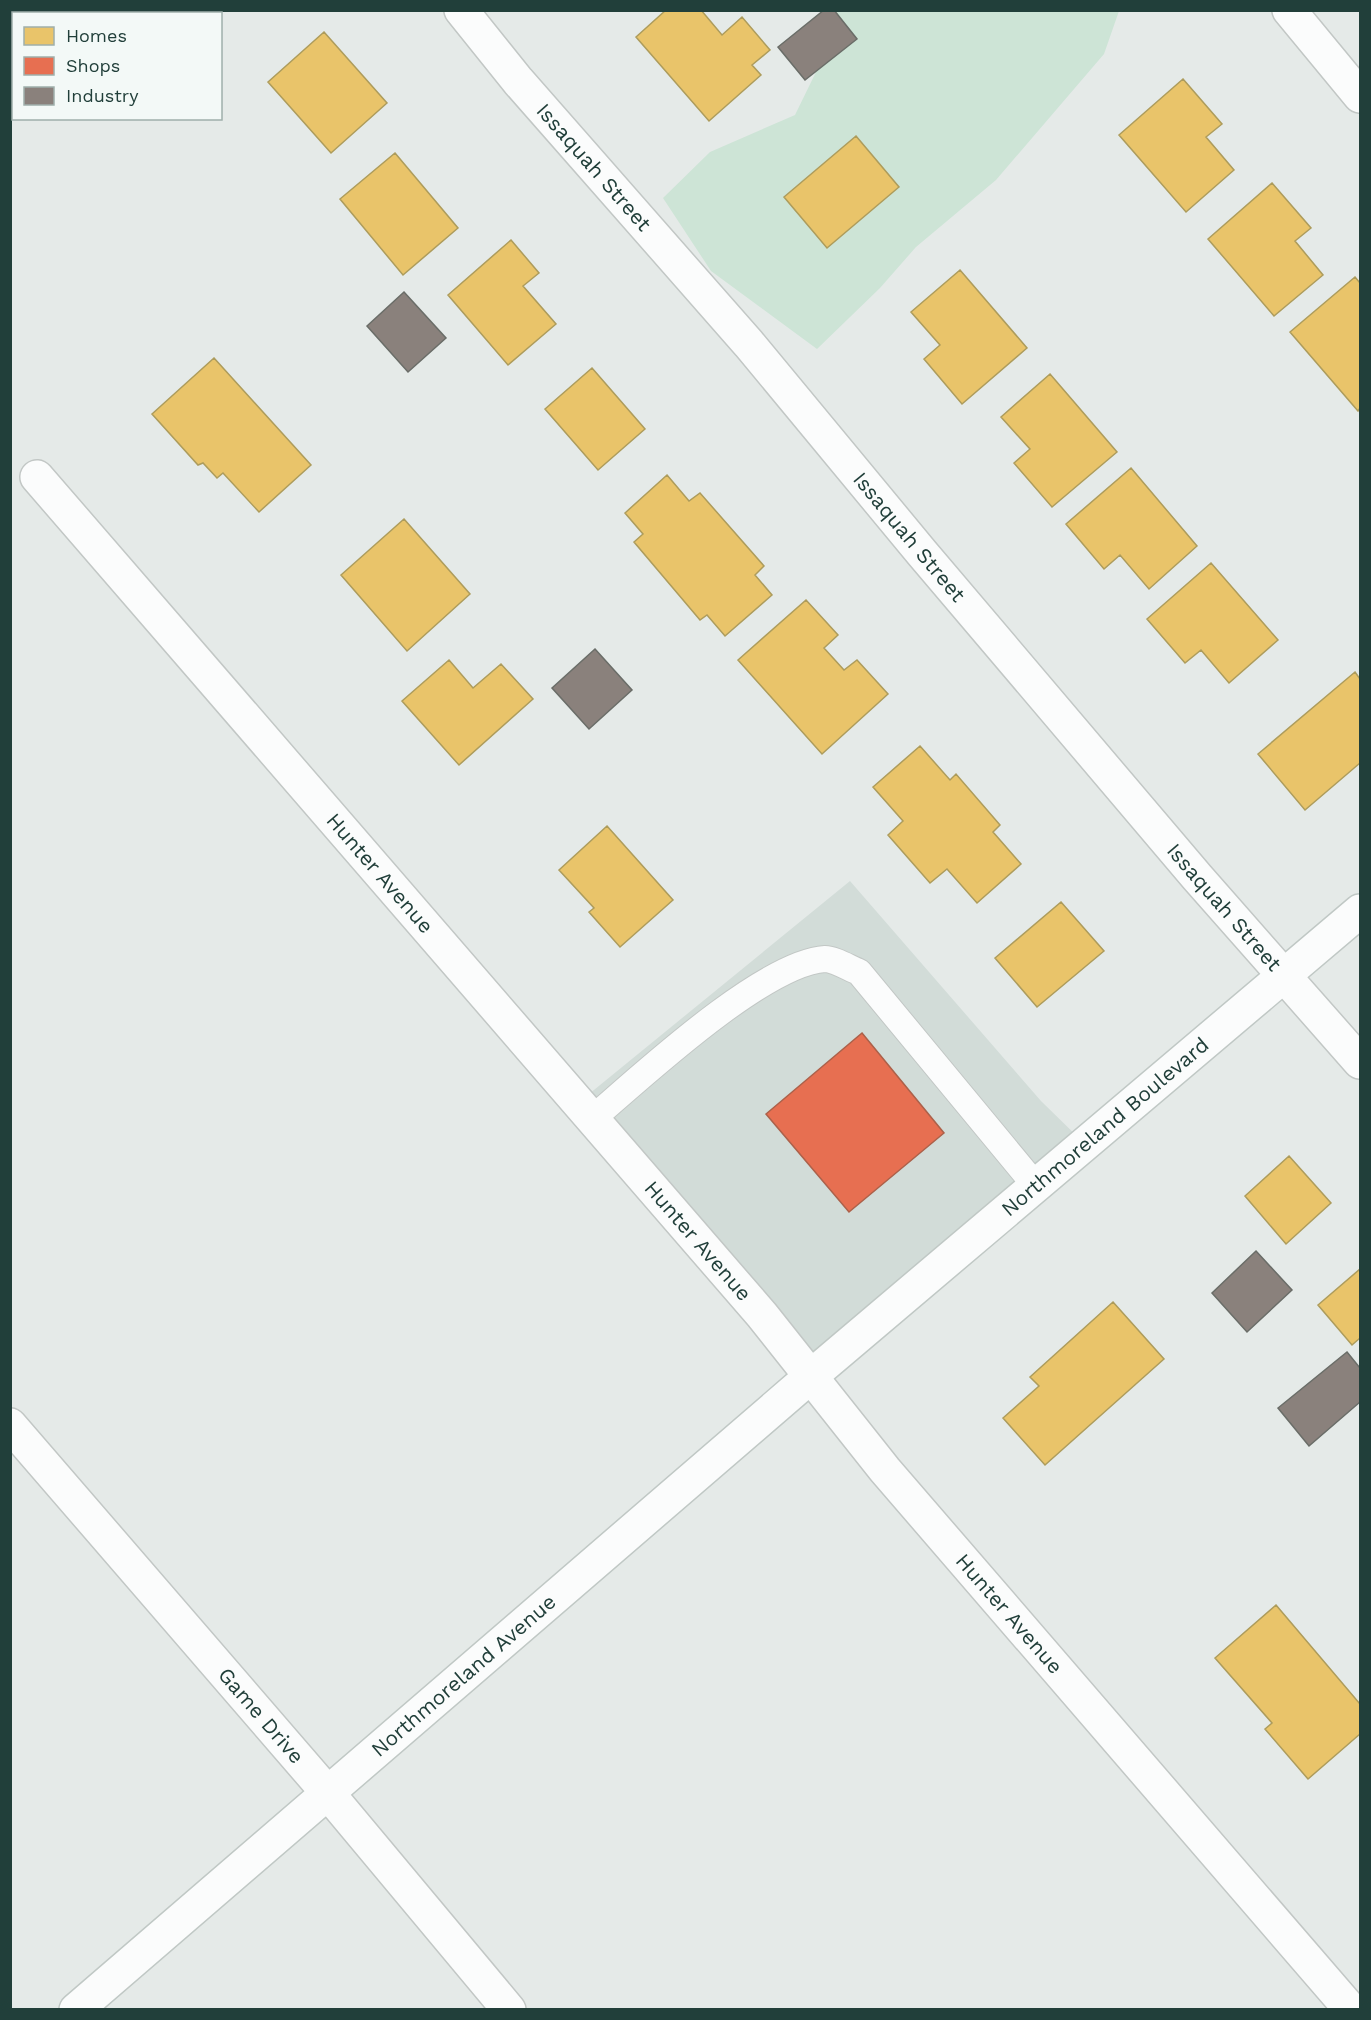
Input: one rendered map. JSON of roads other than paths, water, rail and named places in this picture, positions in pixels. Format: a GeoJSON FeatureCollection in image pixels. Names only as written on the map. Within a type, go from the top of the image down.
{"type":"FeatureCollection","features":[{"type":"Feature","properties":{"kind":"street","name":"Issaquah Street"},"geometry":{"type":"LineString","coordinates":[[461,10],[525,89],[749,344],[922,553],[1283,976],[1360,1062]]}},
{"type":"Feature","properties":{"kind":"street"},"geometry":{"type":"LineString","coordinates":[[1289,10],[1360,96]]}},
{"type":"Feature","properties":{"kind":"street","name":"Hunter Avenue"},"geometry":{"type":"LineString","coordinates":[[37,477],[762,1315],[885,1470],[1351,2010]]}},
{"type":"Feature","properties":{"kind":"street","name":"Northmoreland Boulevard"},"geometry":{"type":"LineString","coordinates":[[850,1343],[1360,911]]}},
{"type":"Feature","properties":{"kind":"street","name":"Northmoreland Avenue"},"geometry":{"type":"LineString","coordinates":[[76,2010],[850,1343]]}},
{"type":"Feature","properties":{"kind":"street","name":"Game Drive"},"geometry":{"type":"LineString","coordinates":[[10,1425],[327,1792],[509,2010]]}},
{"type":"Feature","properties":{"kind":"lane"},"geometry":{"type":"LineString","coordinates":[[591,1119],[719,1013],[785,971],[826,959],[859,972],[1036,1186]]}}]}
